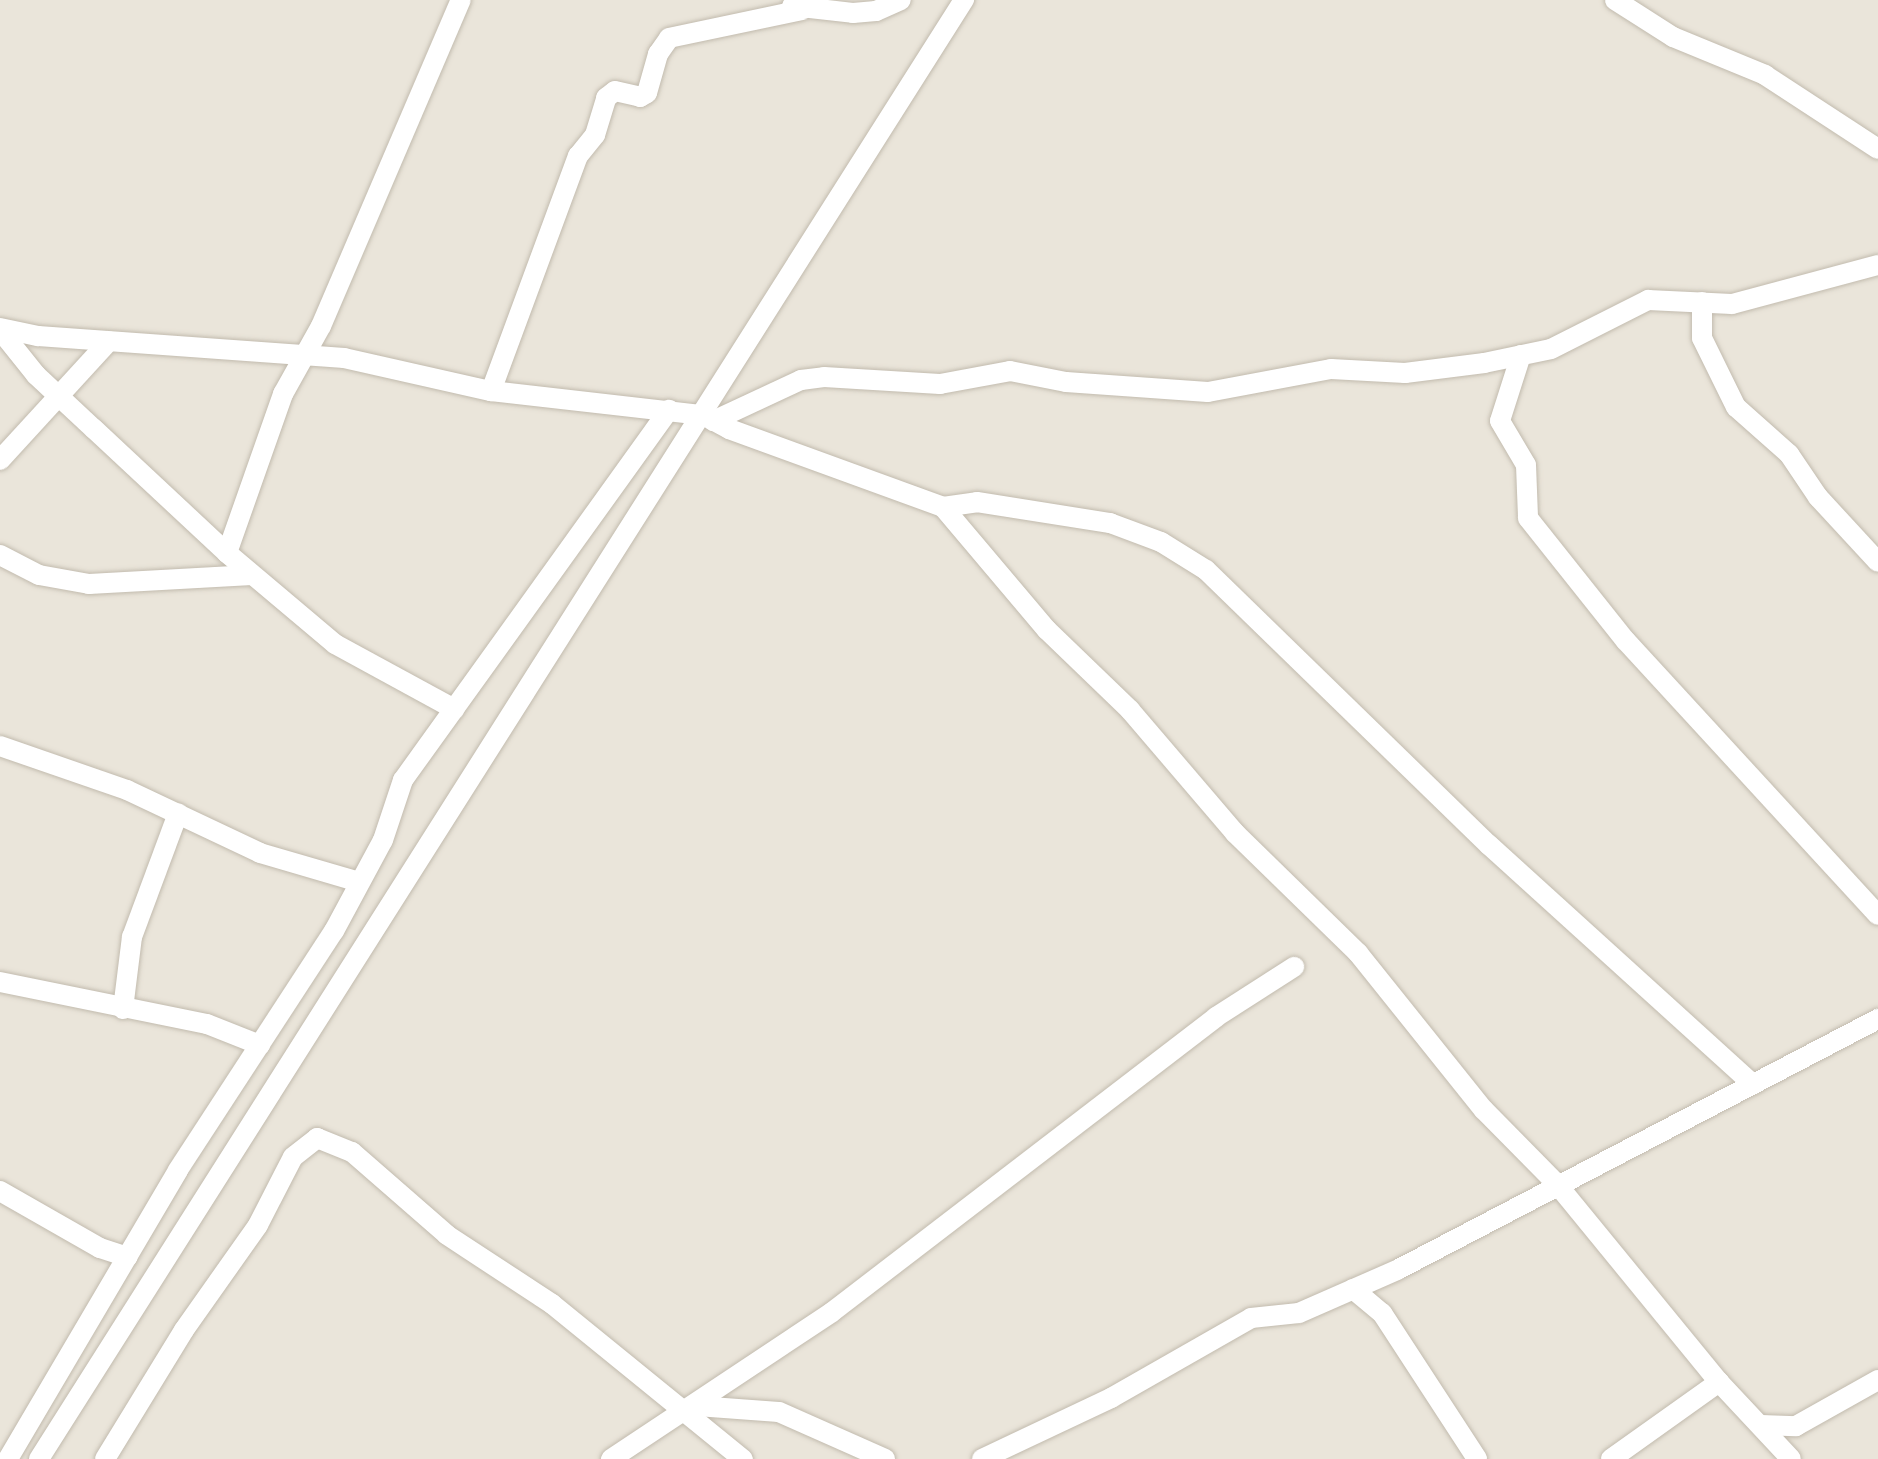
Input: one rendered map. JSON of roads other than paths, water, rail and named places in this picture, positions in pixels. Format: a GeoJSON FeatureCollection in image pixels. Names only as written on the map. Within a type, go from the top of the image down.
{"type":"FeatureCollection","features":[{"type":"Feature","properties":{"kind":"street"},"geometry":{"type":"LineString","coordinates":[[227,553],[283,394],[321,326],[461,0]]}},
{"type":"Feature","properties":{"kind":"street"},"geometry":{"type":"LineString","coordinates":[[777,0],[802,10]]}},
{"type":"Feature","properties":{"kind":"street"},"geometry":{"type":"LineString","coordinates":[[491,391],[578,156],[595,135],[606,98],[615,91],[640,97],[647,93],[658,54],[669,38],[802,10],[876,11],[901,0]]}},
{"type":"Feature","properties":{"kind":"street"},"geometry":{"type":"LineString","coordinates":[[39,1459],[708,418],[964,0]]}},
{"type":"Feature","properties":{"kind":"street"},"geometry":{"type":"LineString","coordinates":[[1615,0],[1673,37],[1765,75],[1878,149]]}},
{"type":"Feature","properties":{"kind":"street"},"geometry":{"type":"LineString","coordinates":[[708,418],[801,380],[824,377],[940,384],[1010,371],[1066,382],[1208,392],[1316,371],[1405,373],[1551,349],[1648,300],[1702,302],[1759,298],[1878,265]]}},
{"type":"Feature","properties":{"kind":"street"},"geometry":{"type":"LineString","coordinates":[[1702,302],[1702,338],[1736,407],[1789,454],[1818,497],[1878,562]]}},
{"type":"Feature","properties":{"kind":"street"},"geometry":{"type":"LineString","coordinates":[[321,326],[344,358]]}},
{"type":"Feature","properties":{"kind":"street"},"geometry":{"type":"LineString","coordinates":[[0,329],[109,341],[344,358],[491,391],[669,410],[708,418],[943,507],[1047,630],[1130,710],[1235,833],[1358,953],[1484,1110],[1556,1183],[1719,1382],[1791,1459]]}},
{"type":"Feature","properties":{"kind":"street"},"geometry":{"type":"LineString","coordinates":[[0,329],[56,394],[252,575],[335,644],[454,709]]}},
{"type":"Feature","properties":{"kind":"street"},"geometry":{"type":"LineString","coordinates":[[0,460],[56,394],[109,341]]}},
{"type":"Feature","properties":{"kind":"street"},"geometry":{"type":"LineString","coordinates":[[1521,355],[1500,421],[1526,465],[1528,518],[1626,641],[1878,915]]}},
{"type":"Feature","properties":{"kind":"street"},"geometry":{"type":"LineString","coordinates":[[8,1459],[128,1257],[359,882],[383,840],[403,780],[669,410]]}},
{"type":"Feature","properties":{"kind":"street"},"geometry":{"type":"LineString","coordinates":[[943,507],[977,502],[1110,523],[1161,542],[1206,570],[1489,845],[1753,1084]]}},
{"type":"Feature","properties":{"kind":"street"},"geometry":{"type":"LineString","coordinates":[[0,555],[39,575],[89,584],[252,575]]}},
{"type":"Feature","properties":{"kind":"street"},"geometry":{"type":"LineString","coordinates":[[0,746],[178,813],[260,853],[359,882]]}},
{"type":"Feature","properties":{"kind":"street"},"geometry":{"type":"LineString","coordinates":[[123,1009],[132,937],[178,813]]}},
{"type":"Feature","properties":{"kind":"street"},"geometry":{"type":"LineString","coordinates":[[614,1458],[853,1296],[1216,1017],[1294,967]]}},
{"type":"Feature","properties":{"kind":"street"},"geometry":{"type":"LineString","coordinates":[[0,982],[207,1024],[260,1045]]}},
{"type":"Feature","properties":{"kind":"street"},"geometry":{"type":"LineString","coordinates":[[982,1459],[1111,1398],[1251,1318],[1299,1313],[1353,1289],[1878,1019]]}},
{"type":"Feature","properties":{"kind":"street"},"geometry":{"type":"LineString","coordinates":[[105,1459],[184,1330],[258,1225],[293,1157],[317,1138],[352,1152],[447,1235],[552,1304],[692,1408],[743,1459]]}},
{"type":"Feature","properties":{"kind":"street"},"geometry":{"type":"LineString","coordinates":[[0,1191],[100,1248],[128,1257]]}},
{"type":"Feature","properties":{"kind":"street"},"geometry":{"type":"LineString","coordinates":[[1353,1289],[1374,1302],[1477,1459]]}},
{"type":"Feature","properties":{"kind":"street"},"geometry":{"type":"LineString","coordinates":[[1761,1425],[1796,1426],[1878,1380]]}},
{"type":"Feature","properties":{"kind":"street"},"geometry":{"type":"LineString","coordinates":[[1611,1459],[1719,1382]]}},
{"type":"Feature","properties":{"kind":"street"},"geometry":{"type":"LineString","coordinates":[[692,1408],[779,1412],[885,1459]]}}]}
